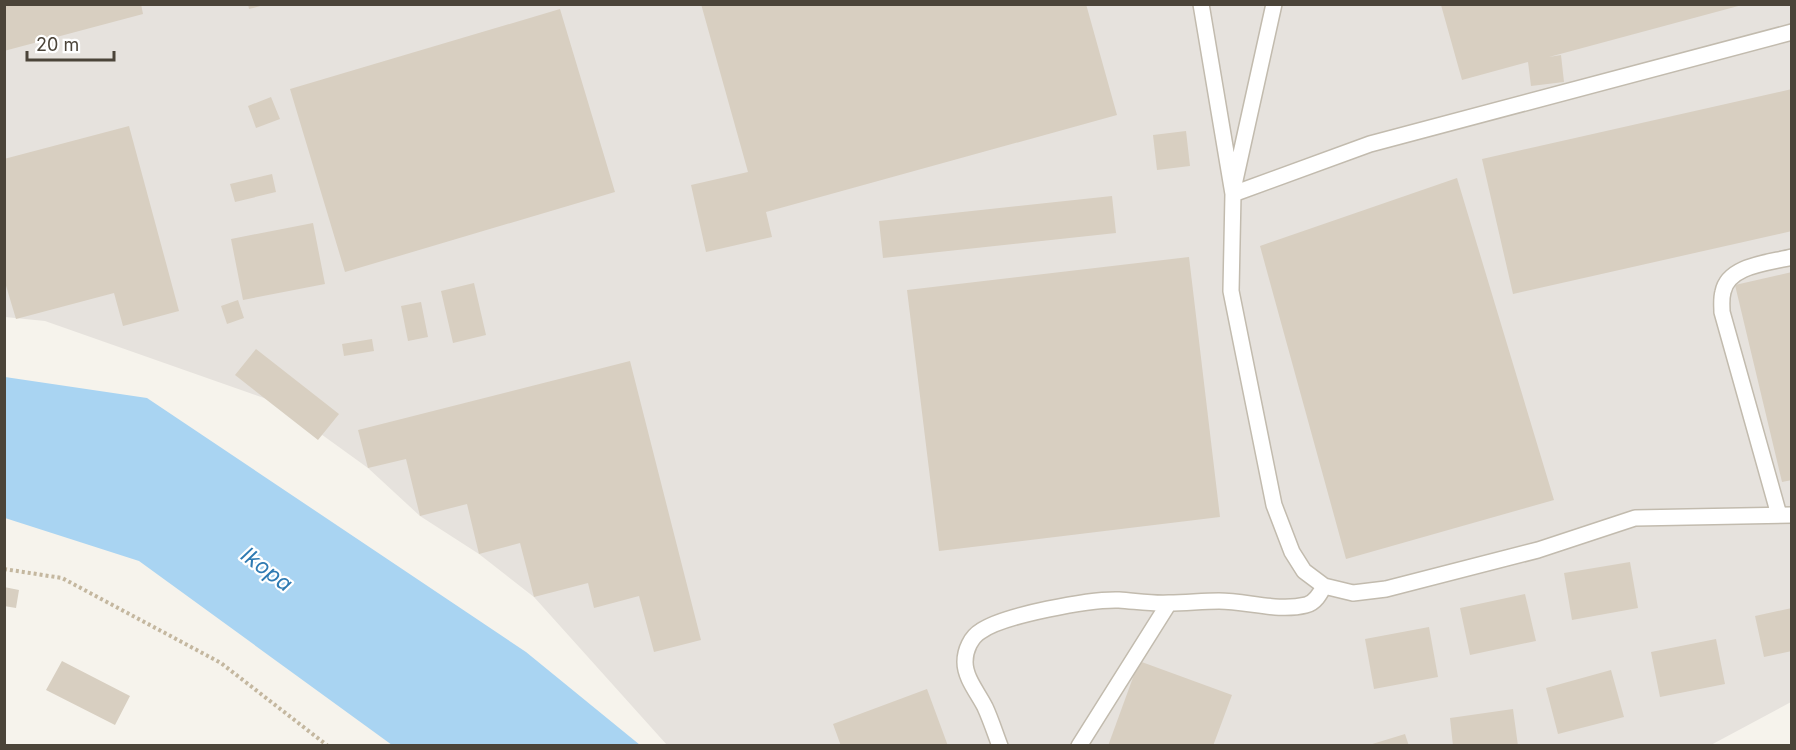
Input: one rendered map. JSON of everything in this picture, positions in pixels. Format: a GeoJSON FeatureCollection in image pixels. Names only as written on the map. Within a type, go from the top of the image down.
{"type":"FeatureCollection","features":[{"type":"Feature","properties":{"kind":"lane"},"geometry":{"type":"LineString","coordinates":[[1201,4],[1233,194],[1231,291],[1274,505],[1292,552],[1304,571],[1324,586],[1353,592],[1386,589],[1538,550],[1635,518],[1785,515],[1722,312],[1722,297],[1727,283],[1739,270],[1791,257]]}},
{"type":"Feature","properties":{"kind":"lane"},"geometry":{"type":"LineString","coordinates":[[1233,194],[1274,4]]}},
{"type":"Feature","properties":{"kind":"lane"},"geometry":{"type":"LineString","coordinates":[[1233,194],[1370,144],[1791,32]]}},
{"type":"Feature","properties":{"kind":"lane"},"geometry":{"type":"LineString","coordinates":[[1000,746],[966,669],[966,651],[980,631],[1016,616],[1073,605],[1116,600],[1169,603],[1219,601],[1282,607],[1307,605],[1319,596],[1324,586]]}},
{"type":"Feature","properties":{"kind":"lane"},"geometry":{"type":"LineString","coordinates":[[1079,746],[1169,603]]}},
{"type":"Feature","properties":{"kind":"path"},"geometry":{"type":"LineString","coordinates":[[4,569],[62,578],[221,663],[328,746]]}},
{"type":"Feature","properties":{"kind":"shaded area"},"geometry":{"type":"Polygon","coordinates":[[[4,5],[1791,5],[1791,702],[1709,746],[667,745],[534,597],[479,554],[420,516],[368,468],[278,403],[45,321],[5,317],[4,5]]]}},
{"type":"Feature","properties":{"kind":"water","name":"Ikopa"},"geometry":{"type":"Polygon","coordinates":[[[5,377],[147,398],[526,652],[640,745],[392,745],[139,561],[5,518],[5,377]]]}},
{"type":"Feature","properties":{"kind":"building"},"geometry":{"type":"Polygon","coordinates":[[[4,4],[141,4],[143,14],[4,51],[4,4]]]}},
{"type":"Feature","properties":{"kind":"building"},"geometry":{"type":"Polygon","coordinates":[[[248,4],[264,4],[264,5],[249,9],[248,4]]]}},
{"type":"Feature","properties":{"kind":"building"},"geometry":{"type":"Polygon","coordinates":[[[701,4],[1086,4],[1117,115],[766,212],[772,237],[706,252],[691,185],[748,172],[701,4]]]}},
{"type":"Feature","properties":{"kind":"building"},"geometry":{"type":"Polygon","coordinates":[[[1441,5],[1742,5],[1549,57],[1561,55],[1564,82],[1531,86],[1528,62],[1462,80],[1441,5]]]}},
{"type":"Feature","properties":{"kind":"building"},"geometry":{"type":"Polygon","coordinates":[[[560,9],[615,192],[345,272],[290,89],[560,9]]]}},
{"type":"Feature","properties":{"kind":"building"},"geometry":{"type":"Polygon","coordinates":[[[1792,89],[1792,231],[1513,294],[1482,159],[1792,89]]]}},
{"type":"Feature","properties":{"kind":"building"},"geometry":{"type":"Polygon","coordinates":[[[271,97],[280,119],[256,128],[248,106],[271,97]]]}},
{"type":"Feature","properties":{"kind":"building"},"geometry":{"type":"Polygon","coordinates":[[[129,126],[179,311],[123,326],[114,293],[16,319],[4,279],[4,159],[129,126]]]}},
{"type":"Feature","properties":{"kind":"building"},"geometry":{"type":"Polygon","coordinates":[[[1186,131],[1190,166],[1157,170],[1153,135],[1186,131]]]}},
{"type":"Feature","properties":{"kind":"building"},"geometry":{"type":"Polygon","coordinates":[[[272,174],[276,192],[235,202],[230,184],[272,174]]]}},
{"type":"Feature","properties":{"kind":"building"},"geometry":{"type":"Polygon","coordinates":[[[1457,178],[1554,500],[1346,559],[1260,246],[1457,178]]]}},
{"type":"Feature","properties":{"kind":"building"},"geometry":{"type":"Polygon","coordinates":[[[1112,196],[1116,233],[883,258],[879,221],[1112,196]]]}},
{"type":"Feature","properties":{"kind":"building"},"geometry":{"type":"Polygon","coordinates":[[[313,223],[325,284],[243,300],[231,239],[313,223]]]}},
{"type":"Feature","properties":{"kind":"building"},"geometry":{"type":"Polygon","coordinates":[[[1189,257],[1220,517],[939,551],[907,290],[1189,257]]]}},
{"type":"Feature","properties":{"kind":"building"},"geometry":{"type":"Polygon","coordinates":[[[1792,272],[1792,480],[1782,482],[1735,285],[1792,272]]]}},
{"type":"Feature","properties":{"kind":"building"},"geometry":{"type":"Polygon","coordinates":[[[474,283],[486,335],[453,343],[441,291],[474,283]]]}},
{"type":"Feature","properties":{"kind":"building"},"geometry":{"type":"Polygon","coordinates":[[[238,300],[244,318],[227,324],[221,306],[238,300]]]}},
{"type":"Feature","properties":{"kind":"building"},"geometry":{"type":"Polygon","coordinates":[[[421,302],[428,337],[408,341],[401,306],[421,302]]]}},
{"type":"Feature","properties":{"kind":"building"},"geometry":{"type":"Polygon","coordinates":[[[372,339],[374,351],[344,356],[342,344],[372,339]]]}},
{"type":"Feature","properties":{"kind":"building"},"geometry":{"type":"Polygon","coordinates":[[[256,349],[339,414],[318,440],[235,375],[256,349]]]}},
{"type":"Feature","properties":{"kind":"building"},"geometry":{"type":"Polygon","coordinates":[[[630,361],[701,640],[654,652],[639,596],[594,608],[588,583],[534,597],[520,543],[479,554],[467,504],[420,516],[406,459],[368,468],[358,430],[630,361]]]}},
{"type":"Feature","properties":{"kind":"building"},"geometry":{"type":"Polygon","coordinates":[[[1630,562],[1638,608],[1572,620],[1564,573],[1630,562]]]}},
{"type":"Feature","properties":{"kind":"building"},"geometry":{"type":"Polygon","coordinates":[[[4,587],[19,590],[16,608],[4,606],[4,587]]]}},
{"type":"Feature","properties":{"kind":"building"},"geometry":{"type":"Polygon","coordinates":[[[1525,594],[1536,641],[1470,655],[1460,608],[1525,594]]]}},
{"type":"Feature","properties":{"kind":"building"},"geometry":{"type":"Polygon","coordinates":[[[1792,608],[1792,651],[1764,657],[1755,616],[1792,608]]]}},
{"type":"Feature","properties":{"kind":"building"},"geometry":{"type":"Polygon","coordinates":[[[1429,627],[1438,677],[1374,689],[1365,639],[1429,627]]]}},
{"type":"Feature","properties":{"kind":"building"},"geometry":{"type":"Polygon","coordinates":[[[1716,639],[1725,684],[1660,697],[1651,652],[1716,639]]]}},
{"type":"Feature","properties":{"kind":"building"},"geometry":{"type":"Polygon","coordinates":[[[62,661],[130,696],[115,725],[46,690],[62,661]]]}},
{"type":"Feature","properties":{"kind":"building"},"geometry":{"type":"Polygon","coordinates":[[[1139,661],[1232,695],[1213,746],[1108,746],[1139,661]]]}},
{"type":"Feature","properties":{"kind":"building"},"geometry":{"type":"Polygon","coordinates":[[[1611,670],[1624,717],[1558,734],[1546,688],[1611,670]]]}},
{"type":"Feature","properties":{"kind":"building"},"geometry":{"type":"Polygon","coordinates":[[[927,689],[948,746],[841,746],[833,724],[927,689]]]}},
{"type":"Feature","properties":{"kind":"building"},"geometry":{"type":"Polygon","coordinates":[[[1513,709],[1518,746],[1453,746],[1450,718],[1513,709]]]}},
{"type":"Feature","properties":{"kind":"building"},"geometry":{"type":"Polygon","coordinates":[[[1405,734],[1409,746],[1369,745],[1405,734]]]}}]}
